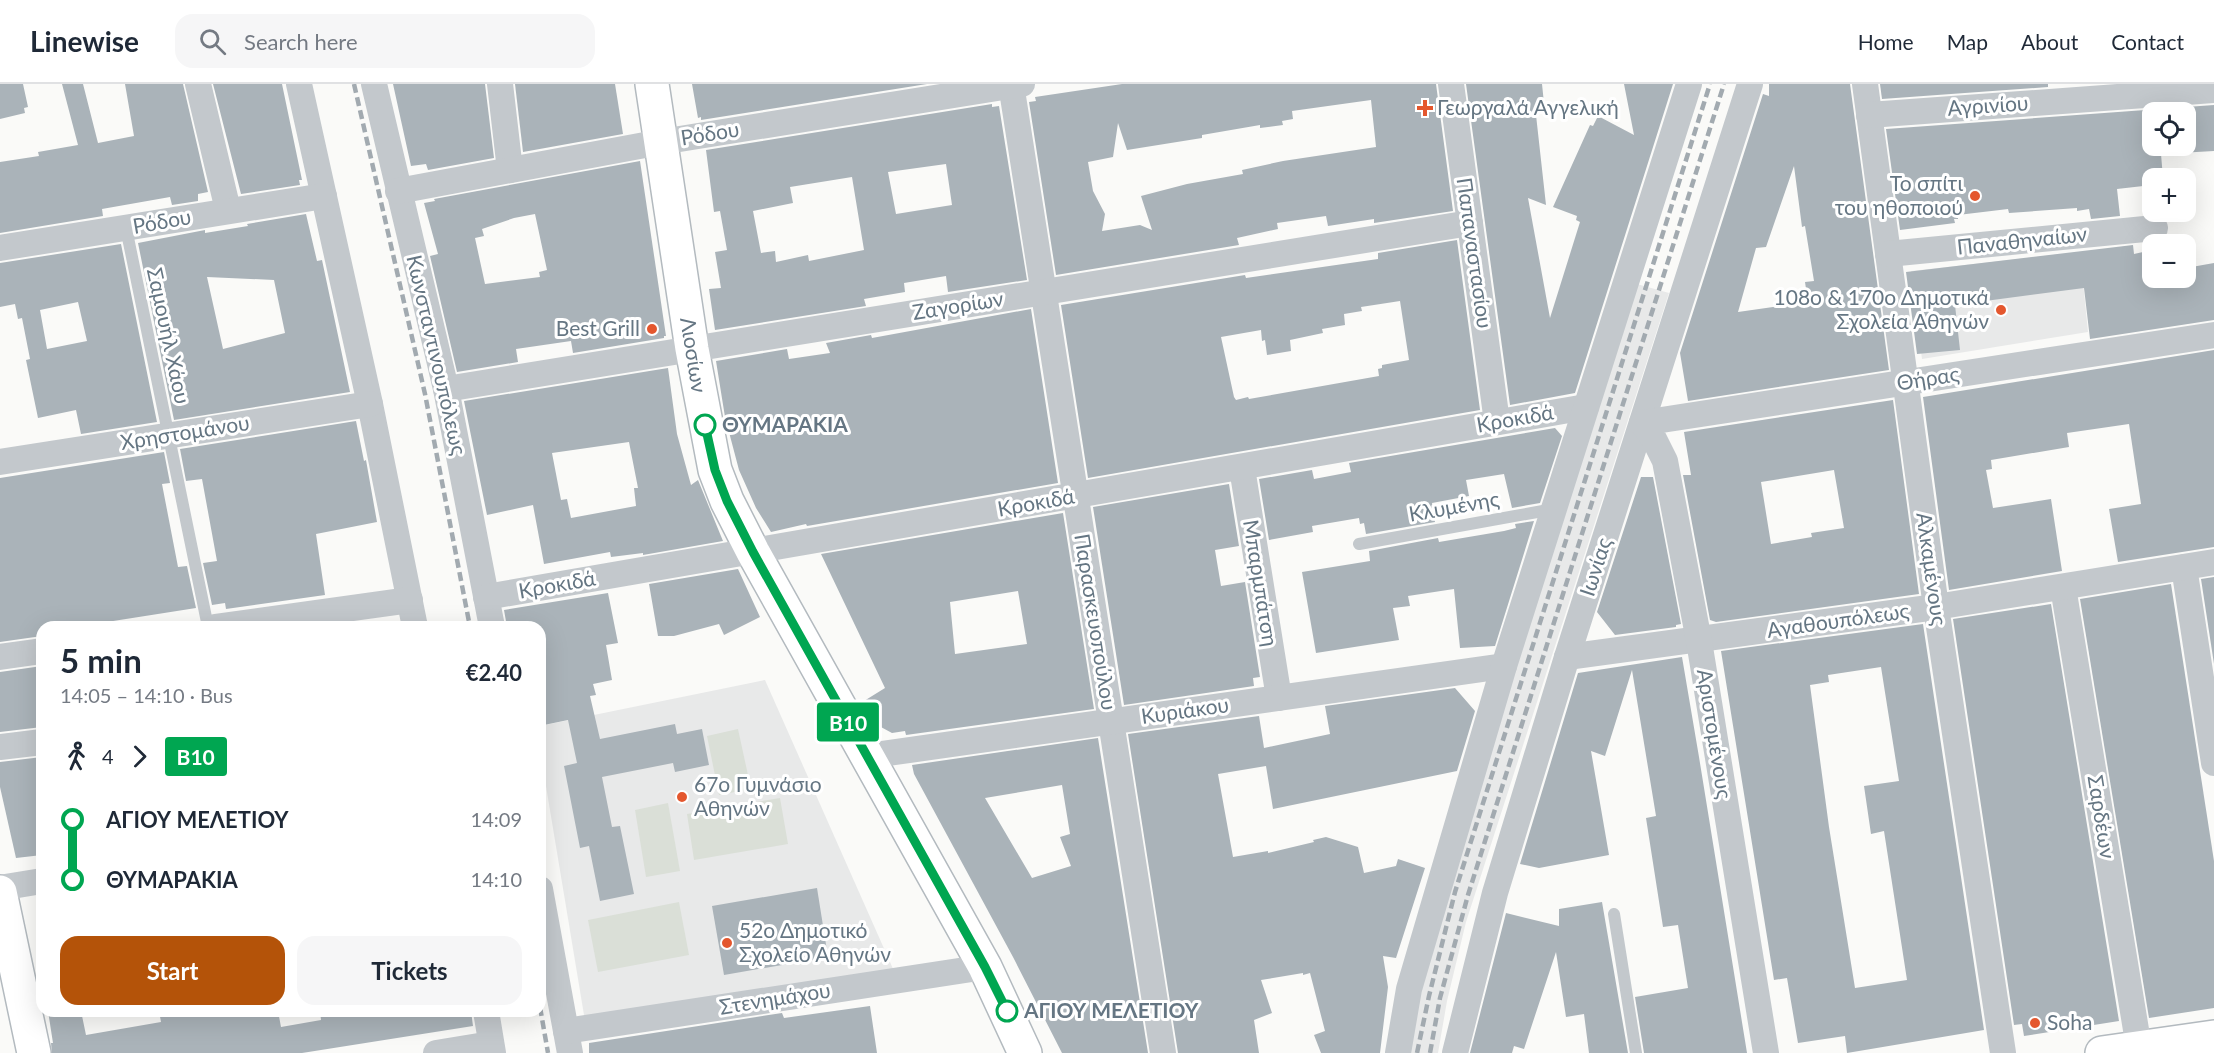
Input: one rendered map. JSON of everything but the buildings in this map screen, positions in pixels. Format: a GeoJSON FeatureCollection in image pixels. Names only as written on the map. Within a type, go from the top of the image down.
{"type":"FeatureCollection","features":[{"type":"Feature","properties":{"kind":"main road","name":"Λιοσίων"},"geometry":{"type":"LineString","coordinates":[[652,84],[692,349],[715,470],[727,501],[753,552],[985,967],[1025,1053]]}},
{"type":"Feature","properties":{"kind":"main road"},"geometry":{"type":"LineString","coordinates":[[0,890],[34,1053]]}},
{"type":"Feature","properties":{"kind":"main road"},"geometry":{"type":"LineString","coordinates":[[2102,1053],[2214,1037]]}},
{"type":"Feature","properties":{"kind":"street"},"geometry":{"type":"LineString","coordinates":[[198,84],[228,210]]}},
{"type":"Feature","properties":{"kind":"street"},"geometry":{"type":"LineString","coordinates":[[299,84],[370,404],[414,621]]}},
{"type":"Feature","properties":{"kind":"street","name":"Κωνσταντινουπόλεως"},"geometry":{"type":"LineString","coordinates":[[374,84],[446,389],[491,621]]}},
{"type":"Feature","properties":{"kind":"street"},"geometry":{"type":"LineString","coordinates":[[500,84],[510,170]]}},
{"type":"Feature","properties":{"kind":"street","name":"Παπαναστασίου"},"geometry":{"type":"LineString","coordinates":[[1451,84],[1497,422]]}},
{"type":"Feature","properties":{"kind":"street"},"geometry":{"type":"LineString","coordinates":[[1398,1053],[1409,989],[1504,666],[1689,84]]}},
{"type":"Feature","properties":{"kind":"street","name":"Ιωνίας"},"geometry":{"type":"LineString","coordinates":[[1455,1053],[1495,893],[1567,657],[1750,84]]}},
{"type":"Feature","properties":{"kind":"street","name":"Αλκαμένους"},"geometry":{"type":"LineString","coordinates":[[1865,84],[1936,607],[2003,1053]]}},
{"type":"Feature","properties":{"kind":"street","name":"Ρόδου"},"geometry":{"type":"LineString","coordinates":[[398,191],[661,142],[1015,85]]}},
{"type":"Feature","properties":{"kind":"street","name":"Παρασκευοπούλου"},"geometry":{"type":"LineString","coordinates":[[1015,85],[1044,292],[1163,1053]]}},
{"type":"Feature","properties":{"kind":"street","name":"Αγρινίου"},"geometry":{"type":"LineString","coordinates":[[1869,115],[2214,90]]}},
{"type":"Feature","properties":{"kind":"street","name":"Ρόδου"},"geometry":{"type":"LineString","coordinates":[[0,248],[324,196]]}},
{"type":"Feature","properties":{"kind":"street","name":"Ζαγορίων"},"geometry":{"type":"LineString","coordinates":[[446,389],[1470,223]]}},
{"type":"Feature","properties":{"kind":"street","name":"Παναθηναίων"},"geometry":{"type":"LineString","coordinates":[[1888,254],[2155,228]]}},
{"type":"Feature","properties":{"kind":"street","name":"Θήρας"},"geometry":{"type":"LineString","coordinates":[[1642,423],[2214,335]]}},
{"type":"Feature","properties":{"kind":"street","name":"Χρηστομάνου"},"geometry":{"type":"LineString","coordinates":[[0,462],[370,404]]}},
{"type":"Feature","properties":{"kind":"street","name":"Κροκιδά"},"geometry":{"type":"LineString","coordinates":[[486,597],[1586,407]]}},
{"type":"Feature","properties":{"kind":"street","name":"Αριστομένους"},"geometry":{"type":"LineString","coordinates":[[1642,423],[1665,462],[1699,641],[1766,1053]]}},
{"type":"Feature","properties":{"kind":"street","name":"Μπαρμπάτση"},"geometry":{"type":"LineString","coordinates":[[1242,468],[1279,698]]}},
{"type":"Feature","properties":{"kind":"street","name":"Αγαθουπόλεως"},"geometry":{"type":"LineString","coordinates":[[1567,657],[1699,641],[1936,607],[2214,562]]}},
{"type":"Feature","properties":{"kind":"street"},"geometry":{"type":"LineString","coordinates":[[2184,567],[2214,763]]}},
{"type":"Feature","properties":{"kind":"street","name":"Σαρδέων"},"geometry":{"type":"LineString","coordinates":[[2063,587],[2139,1048]]}},
{"type":"Feature","properties":{"kind":"street"},"geometry":{"type":"LineString","coordinates":[[259,621],[410,600]]}},
{"type":"Feature","properties":{"kind":"street"},"geometry":{"type":"LineString","coordinates":[[0,657],[36,652]]}},
{"type":"Feature","properties":{"kind":"street","name":"Κυριάκου"},"geometry":{"type":"LineString","coordinates":[[867,756],[1504,666]]}},
{"type":"Feature","properties":{"kind":"street"},"geometry":{"type":"LineString","coordinates":[[0,747],[36,743]]}},
{"type":"Feature","properties":{"kind":"street"},"geometry":{"type":"LineString","coordinates":[[0,890],[36,882]]}},
{"type":"Feature","properties":{"kind":"street"},"geometry":{"type":"LineString","coordinates":[[546,923],[568,1042]]}},
{"type":"Feature","properties":{"kind":"street","name":"Στενημάχου"},"geometry":{"type":"LineString","coordinates":[[568,1042],[985,967]]}},
{"type":"Feature","properties":{"kind":"street"},"geometry":{"type":"LineString","coordinates":[[436,1053],[492,1049],[487,1017]]}},
{"type":"Feature","properties":{"kind":"lane","name":"Σαμουήλ Χάου"},"geometry":{"type":"LineString","coordinates":[[126,228],[207,621]]}},
{"type":"Feature","properties":{"kind":"lane","name":"Κλυμένης"},"geometry":{"type":"LineString","coordinates":[[1359,544],[1555,509]]}},
{"type":"Feature","properties":{"kind":"lane"},"geometry":{"type":"LineString","coordinates":[[1614,914],[1636,1053]]}},
{"type":"Feature","properties":{"kind":"shaded area","name":"108ο & 170ο Δημοτικά Σχολεία Αθηνών"},"geometry":{"type":"Polygon","coordinates":[[[2080,252],[2088,332],[1922,359],[1911,271],[2080,252]]]}},
{"type":"Feature","properties":{"kind":"shaded area"},"geometry":{"type":"Polygon","coordinates":[[[1637,284],[1669,293],[1466,922],[1447,1001],[1438,1053],[1406,1053],[1409,1032],[1488,758],[1637,284]]]}},
{"type":"Feature","properties":{"kind":"shaded area"},"geometry":{"type":"Polygon","coordinates":[[[765,680],[894,971],[585,1021],[546,786],[546,725],[765,680]]]}},
{"type":"Feature","properties":{"kind":"shaded area"},"geometry":{"type":"Polygon","coordinates":[[[738,729],[751,789],[719,795],[707,736],[738,729]]]}},
{"type":"Feature","properties":{"kind":"shaded area"},"geometry":{"type":"Polygon","coordinates":[[[780,798],[788,844],[694,860],[687,814],[780,798]]]}},
{"type":"Feature","properties":{"kind":"shaded area"},"geometry":{"type":"Polygon","coordinates":[[[668,803],[680,871],[646,877],[635,810],[668,803]]]}},
{"type":"Feature","properties":{"kind":"shaded area"},"geometry":{"type":"Polygon","coordinates":[[[679,902],[689,955],[598,972],[588,920],[679,902]]]}},
{"type":"Feature","properties":{"kind":"railway"},"geometry":{"type":"LineString","coordinates":[[354,84],[425,394],[469,621]]}},
{"type":"Feature","properties":{"kind":"railway"},"geometry":{"type":"LineString","coordinates":[[1417,1053],[1455,892],[1710,84]]}},
{"type":"Feature","properties":{"kind":"railway"},"geometry":{"type":"LineString","coordinates":[[1430,1053],[1440,998],[1468,895],[1724,84]]}},
{"type":"Feature","properties":{"kind":"railway"},"geometry":{"type":"LineString","coordinates":[[542,1017],[548,1053]]}},
{"type":"Feature","properties":{"kind":"bus line","name":"Β10"},"geometry":{"type":"LineString","coordinates":[[705,425],[715,470],[727,501],[753,552],[985,967],[1007,1011]]}},
{"type":"Feature","properties":{"kind":"place","name":"Γεωργαλά Αγγελική"},"geometry":{"type":"Point","coordinates":[1425,108]}},
{"type":"Feature","properties":{"kind":"place","name":"Το σπίτι του ηθοποιού"},"geometry":{"type":"Point","coordinates":[1975,196]}},
{"type":"Feature","properties":{"kind":"place","name":"108ο & 170ο Δημοτικά Σχολεία Αθηνών"},"geometry":{"type":"Point","coordinates":[2001,310]}},
{"type":"Feature","properties":{"kind":"place","name":"Best Grill"},"geometry":{"type":"Point","coordinates":[652,329]}},
{"type":"Feature","properties":{"kind":"place","name":"ΘΥΜΑΡΑΚΙΑ"},"geometry":{"type":"Point","coordinates":[705,425]}},
{"type":"Feature","properties":{"kind":"place","name":"67ο Γυμνάσιο Αθηνών"},"geometry":{"type":"Point","coordinates":[682,797]}},
{"type":"Feature","properties":{"kind":"place","name":"52ο Δημοτικό Σχολείο Αθηνών"},"geometry":{"type":"Point","coordinates":[727,943]}},
{"type":"Feature","properties":{"kind":"place","name":"ΑΓΙΟΥ ΜΕΛΕΤΙΟΥ"},"geometry":{"type":"Point","coordinates":[1007,1011]}},
{"type":"Feature","properties":{"kind":"place","name":"Soha"},"geometry":{"type":"Point","coordinates":[2035,1023]}}]}
